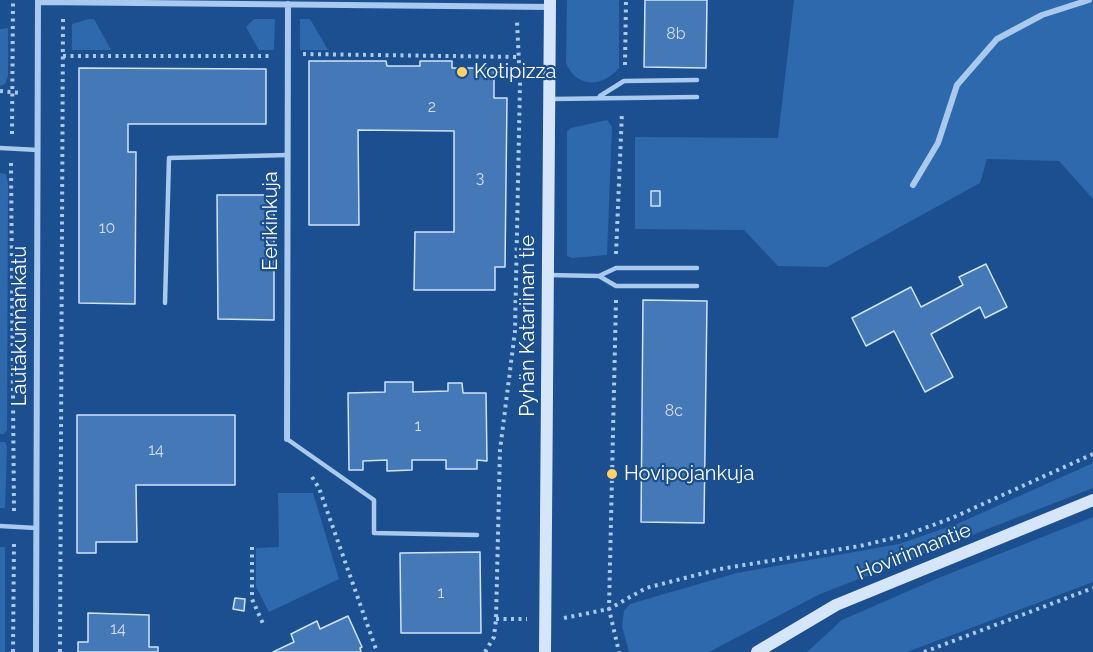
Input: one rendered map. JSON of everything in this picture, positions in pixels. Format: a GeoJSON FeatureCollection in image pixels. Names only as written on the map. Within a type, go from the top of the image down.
{"type":"FeatureCollection","features":[{"type":"Feature","properties":{"kind":"street"},"geometry":{"type":"LineString","coordinates":[[913,185],[938,143],[957,85],[997,39],[1042,15],[1089,0]]}},
{"type":"Feature","properties":{"kind":"street"},"geometry":{"type":"LineString","coordinates":[[38,1],[516,7],[550,4]]}},
{"type":"Feature","properties":{"kind":"street","name":"Lautakunnankatu"},"geometry":{"type":"LineString","coordinates":[[36,652],[38,1]]}},
{"type":"Feature","properties":{"kind":"street","name":"Eerikinkuja"},"geometry":{"type":"LineString","coordinates":[[287,439],[288,4]]}},
{"type":"Feature","properties":{"kind":"street","name":"Pyhän Katariinan tie"},"geometry":{"type":"LineString","coordinates":[[545,652],[550,4]]}},
{"type":"Feature","properties":{"kind":"street","name":"Hovirinnantie"},"geometry":{"type":"LineString","coordinates":[[757,652],[836,605],[1093,500]]}},
{"type":"Feature","properties":{"kind":"lane"},"geometry":{"type":"LineString","coordinates":[[598,98],[624,81],[697,80]]}},
{"type":"Feature","properties":{"kind":"lane"},"geometry":{"type":"LineString","coordinates":[[549,99],[697,97]]}},
{"type":"Feature","properties":{"kind":"lane"},"geometry":{"type":"LineString","coordinates":[[0,148],[38,150]]}},
{"type":"Feature","properties":{"kind":"lane"},"geometry":{"type":"LineString","coordinates":[[165,303],[169,158],[288,155]]}},
{"type":"Feature","properties":{"kind":"lane"},"geometry":{"type":"LineString","coordinates":[[548,275],[599,276],[616,268],[697,268]]}},
{"type":"Feature","properties":{"kind":"lane"},"geometry":{"type":"LineString","coordinates":[[599,276],[616,286],[696,286]]}},
{"type":"Feature","properties":{"kind":"lane"},"geometry":{"type":"LineString","coordinates":[[287,439],[374,500],[374,534],[477,535]]}},
{"type":"Feature","properties":{"kind":"lane"},"geometry":{"type":"LineString","coordinates":[[0,526],[36,528]]}},
{"type":"Feature","properties":{"kind":"path"},"geometry":{"type":"LineString","coordinates":[[13,0],[13,652]]}},
{"type":"Feature","properties":{"kind":"path"},"geometry":{"type":"LineString","coordinates":[[624,81],[626,0]]}},
{"type":"Feature","properties":{"kind":"path"},"geometry":{"type":"LineString","coordinates":[[60,652],[63,2]]}},
{"type":"Feature","properties":{"kind":"path"},"geometry":{"type":"LineString","coordinates":[[485,652],[494,637],[496,619],[500,450],[515,331],[520,83],[516,7]]}},
{"type":"Feature","properties":{"kind":"path"},"geometry":{"type":"LineString","coordinates":[[616,268],[620,139],[624,97]]}},
{"type":"Feature","properties":{"kind":"path"},"geometry":{"type":"LineString","coordinates":[[616,286],[609,609],[619,652]]}},
{"type":"Feature","properties":{"kind":"path"},"geometry":{"type":"LineString","coordinates":[[571,618],[609,609],[646,588],[720,569],[860,546],[906,535],[952,518],[1093,454]]}},
{"type":"Feature","properties":{"kind":"path"},"geometry":{"type":"LineString","coordinates":[[306,469],[320,488],[377,652]]}},
{"type":"Feature","properties":{"kind":"path"},"geometry":{"type":"LineString","coordinates":[[252,547],[252,599],[264,626]]}},
{"type":"Feature","properties":{"kind":"path"},"geometry":{"type":"LineString","coordinates":[[924,652],[1093,588]]}},
{"type":"Feature","properties":{"kind":"shaded area"},"geometry":{"type":"Polygon","coordinates":[[[567,0],[619,0],[619,68],[606,79],[598,82],[583,81],[571,71],[566,63],[567,0]]]}},
{"type":"Feature","properties":{"kind":"shaded area"},"geometry":{"type":"Polygon","coordinates":[[[794,0],[1093,0],[1093,199],[1059,161],[987,159],[980,183],[827,267],[778,266],[744,230],[635,229],[635,137],[778,138],[794,0]]]}},
{"type":"Feature","properties":{"kind":"shaded area"},"geometry":{"type":"Polygon","coordinates":[[[94,19],[111,50],[72,50],[72,24],[94,19]]]}},
{"type":"Feature","properties":{"kind":"shaded area"},"geometry":{"type":"Polygon","coordinates":[[[254,19],[275,19],[274,50],[259,50],[246,27],[254,19]]]}},
{"type":"Feature","properties":{"kind":"shaded area"},"geometry":{"type":"Polygon","coordinates":[[[300,19],[310,19],[328,50],[300,50],[300,19]]]}},
{"type":"Feature","properties":{"kind":"shaded area"},"geometry":{"type":"Polygon","coordinates":[[[8,28],[8,76],[5,84],[0,86],[0,29],[8,28]]]}},
{"type":"Feature","properties":{"kind":"shaded area"},"geometry":{"type":"Polygon","coordinates":[[[607,120],[612,127],[607,255],[572,258],[567,256],[567,131],[571,128],[607,120]]]}},
{"type":"Feature","properties":{"kind":"shaded area"},"geometry":{"type":"Polygon","coordinates":[[[0,173],[6,174],[8,184],[7,430],[4,434],[0,434],[0,173]]]}},
{"type":"Feature","properties":{"kind":"shaded area"},"geometry":{"type":"Polygon","coordinates":[[[0,442],[5,442],[7,447],[5,508],[0,508],[0,442]]]}},
{"type":"Feature","properties":{"kind":"shaded area"},"geometry":{"type":"Polygon","coordinates":[[[1093,463],[1093,488],[820,594],[709,652],[629,652],[622,626],[624,611],[630,604],[737,573],[899,544],[957,524],[1093,463]]]}},
{"type":"Feature","properties":{"kind":"shaded area"},"geometry":{"type":"Polygon","coordinates":[[[278,493],[313,493],[339,579],[269,612],[256,587],[256,548],[279,547],[278,493]]]}},
{"type":"Feature","properties":{"kind":"shaded area"},"geometry":{"type":"Polygon","coordinates":[[[1093,517],[1093,582],[907,652],[807,652],[842,620],[936,579],[1093,517]]]}},
{"type":"Feature","properties":{"kind":"shaded area"},"geometry":{"type":"Polygon","coordinates":[[[0,547],[5,547],[5,652],[0,652],[0,547]]]}},
{"type":"Feature","properties":{"kind":"building"},"geometry":{"type":"Polygon","coordinates":[[[645,0],[707,0],[706,68],[644,67],[645,0]]]}},
{"type":"Feature","properties":{"kind":"building"},"geometry":{"type":"Polygon","coordinates":[[[309,61],[386,61],[387,66],[420,66],[420,61],[452,61],[452,68],[494,68],[494,98],[507,98],[505,267],[495,267],[495,290],[414,290],[415,232],[454,232],[454,131],[358,130],[359,225],[309,225],[309,61]]]}},
{"type":"Feature","properties":{"kind":"building"},"geometry":{"type":"Polygon","coordinates":[[[79,68],[266,69],[266,124],[128,124],[128,152],[136,152],[135,304],[79,303],[79,68]]]}},
{"type":"Feature","properties":{"kind":"building"},"geometry":{"type":"Polygon","coordinates":[[[651,191],[660,191],[660,206],[651,206],[651,191]]]}},
{"type":"Feature","properties":{"kind":"building"},"geometry":{"type":"Polygon","coordinates":[[[217,195],[274,195],[274,320],[218,319],[217,195]]]}},
{"type":"Feature","properties":{"kind":"building"},"geometry":{"type":"Polygon","coordinates":[[[986,264],[1007,307],[985,318],[980,307],[931,334],[953,377],[925,392],[894,331],[866,346],[852,318],[911,287],[921,307],[963,285],[959,277],[986,264]]]}},
{"type":"Feature","properties":{"kind":"building"},"geometry":{"type":"Polygon","coordinates":[[[643,300],[707,301],[704,523],[641,522],[643,300]]]}},
{"type":"Feature","properties":{"kind":"building"},"geometry":{"type":"Polygon","coordinates":[[[385,382],[413,382],[413,392],[448,391],[448,383],[462,383],[463,393],[486,393],[487,461],[477,460],[477,469],[446,469],[446,460],[412,460],[412,470],[387,471],[387,460],[363,461],[363,470],[349,470],[348,393],[385,392],[385,382]]]}},
{"type":"Feature","properties":{"kind":"building"},"geometry":{"type":"Polygon","coordinates":[[[77,415],[235,415],[235,485],[136,485],[137,542],[96,542],[96,553],[77,553],[77,415]]]}},
{"type":"Feature","properties":{"kind":"building"},"geometry":{"type":"Polygon","coordinates":[[[480,552],[481,633],[401,633],[400,553],[480,552]]]}},
{"type":"Feature","properties":{"kind":"building"},"geometry":{"type":"Polygon","coordinates":[[[235,598],[245,599],[244,611],[233,609],[235,598]]]}},
{"type":"Feature","properties":{"kind":"building"},"geometry":{"type":"Polygon","coordinates":[[[88,613],[149,615],[149,647],[158,647],[158,652],[78,652],[78,642],[88,642],[88,613]]]}},
{"type":"Feature","properties":{"kind":"building"},"geometry":{"type":"Polygon","coordinates":[[[348,616],[362,647],[361,652],[273,652],[294,642],[291,634],[317,621],[320,629],[348,616]]]}},
{"type":"Feature","properties":{"kind":"place","name":"Kotipizza"},"geometry":{"type":"Point","coordinates":[462,72]}},
{"type":"Feature","properties":{"kind":"place","name":"Hovipojankuja"},"geometry":{"type":"Point","coordinates":[612,474]}}]}
